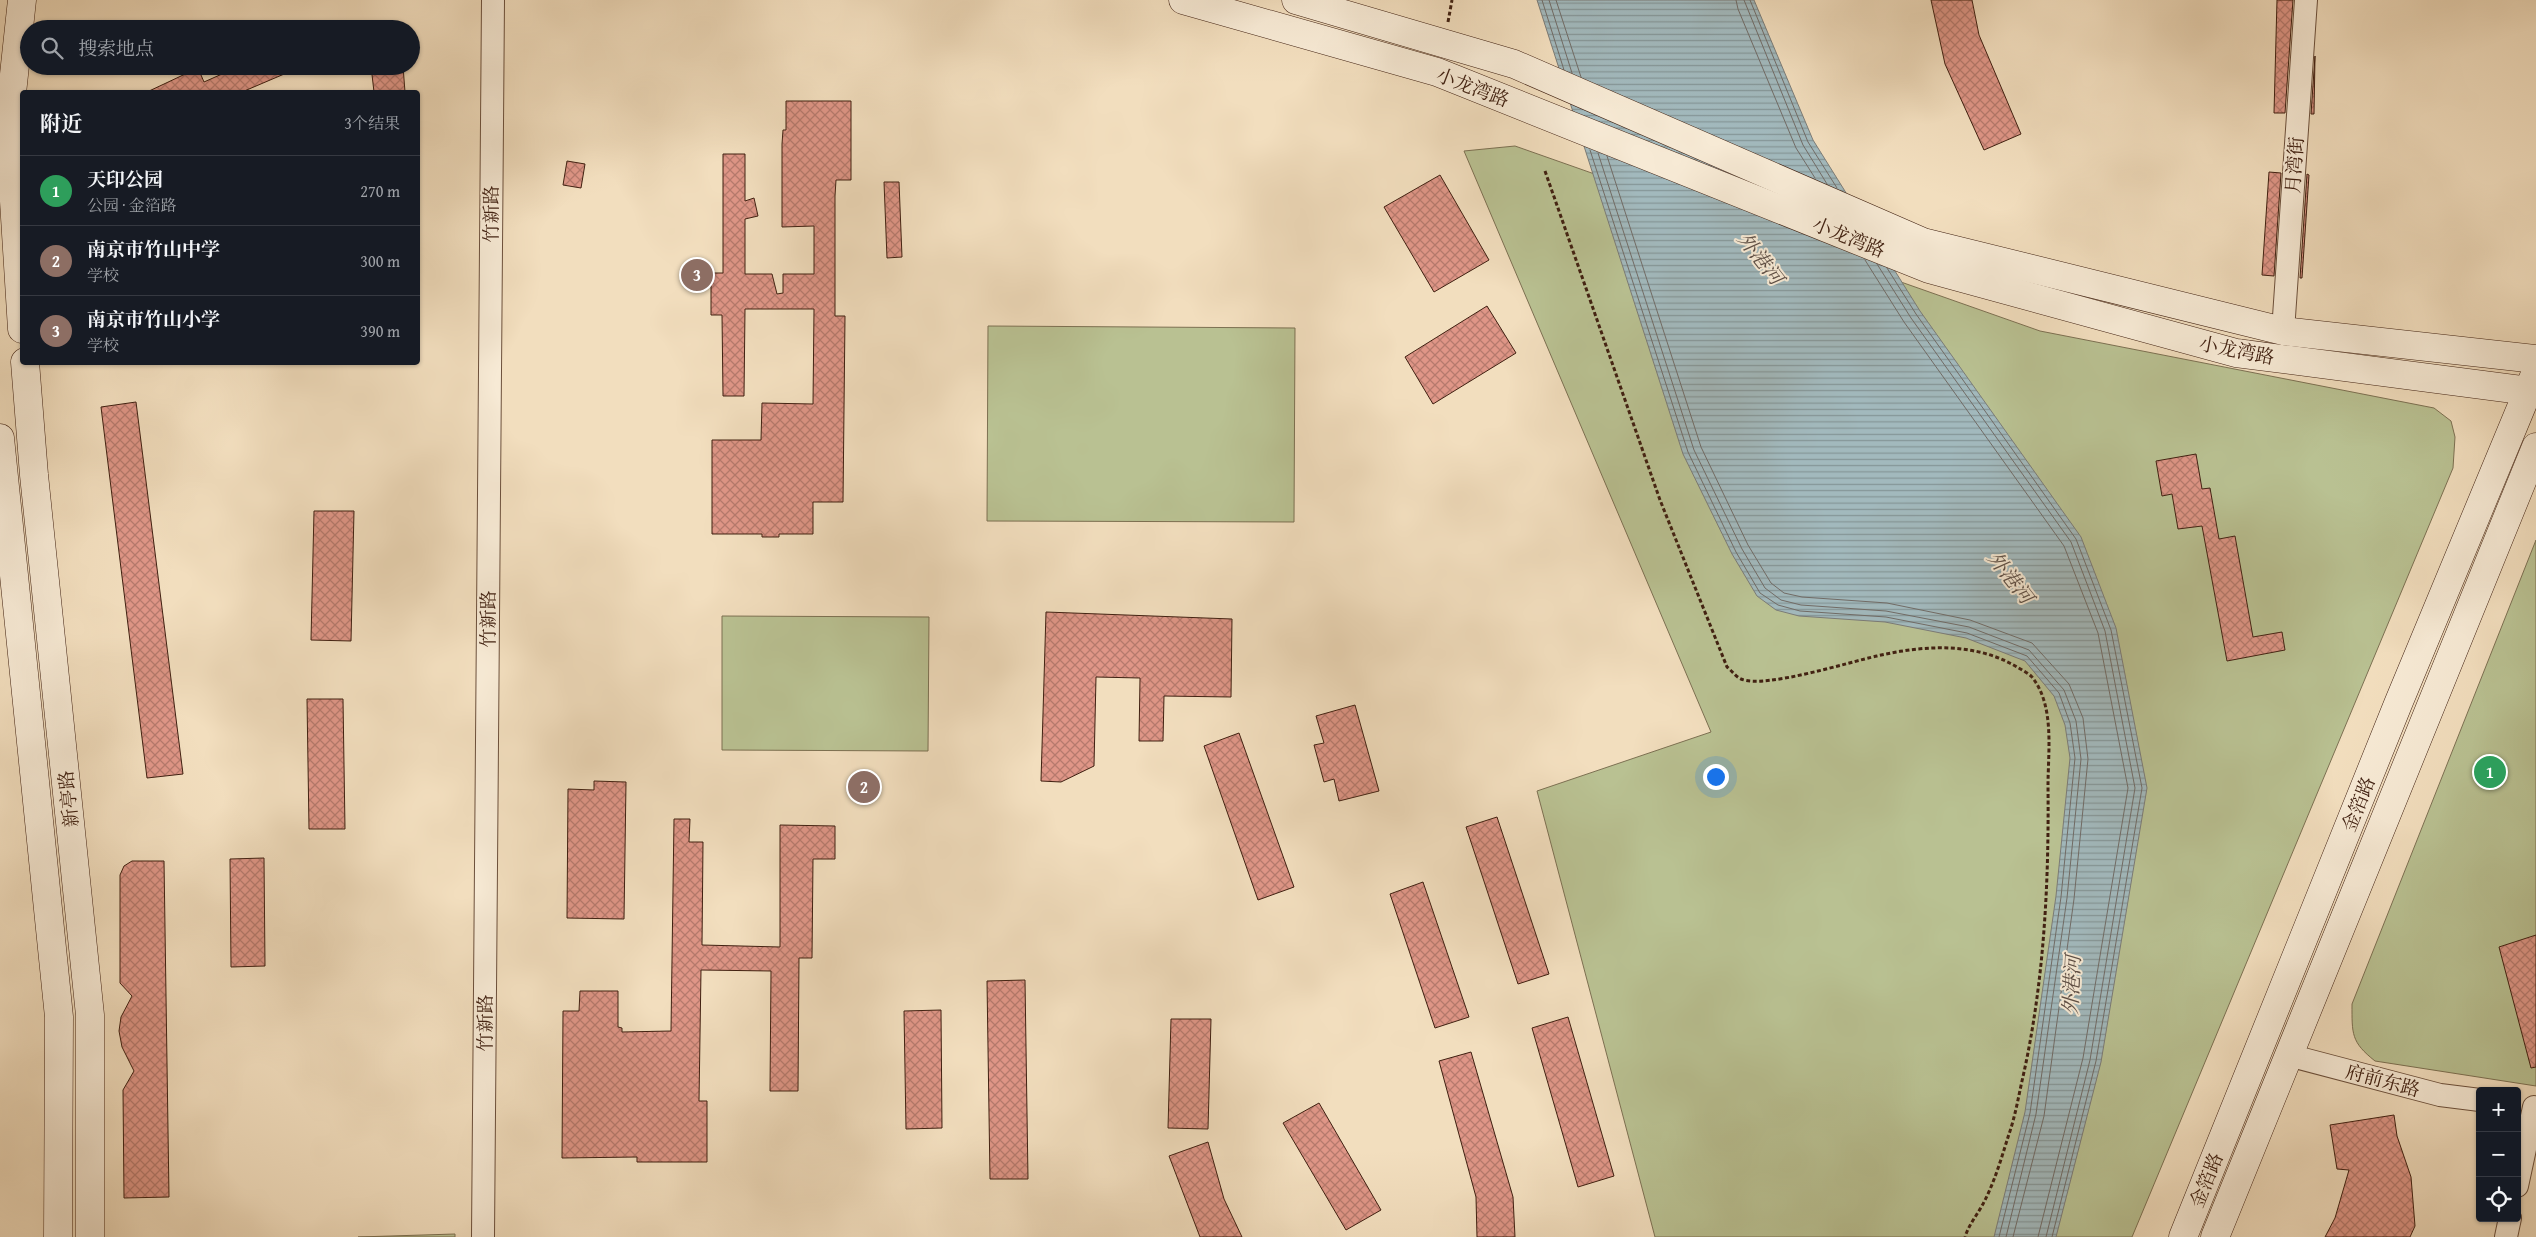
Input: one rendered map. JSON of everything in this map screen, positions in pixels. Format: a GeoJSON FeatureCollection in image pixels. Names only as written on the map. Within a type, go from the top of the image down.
{"type":"FeatureCollection","features":[{"type":"Feature","properties":{"kind":"main road"},"geometry":{"type":"LineString","coordinates":[[20,299],[8,121],[22,0]]}},
{"type":"Feature","properties":{"kind":"main road","name":"小龙湾路"},"geometry":{"type":"LineString","coordinates":[[1183,0],[1437,72],[1929,269],[2236,353],[2534,383]]}},
{"type":"Feature","properties":{"kind":"main road","name":"小龙湾路"},"geometry":{"type":"LineString","coordinates":[[1296,0],[1330,5],[1514,64],[1923,242],[2282,331],[2536,359]]}},
{"type":"Feature","properties":{"kind":"main road","name":"新亭路"},"geometry":{"type":"LineString","coordinates":[[25,365],[34,475],[90,1015],[90,1237]]}},
{"type":"Feature","properties":{"kind":"main road","name":"金箔路"},"geometry":{"type":"LineString","coordinates":[[2183,1237],[2391,722],[2534,383]]}},
{"type":"Feature","properties":{"kind":"main road","name":"新亭路"},"geometry":{"type":"LineString","coordinates":[[0,440],[2,478],[59,1017],[58,1237]]}},
{"type":"Feature","properties":{"kind":"main road","name":"金箔路"},"geometry":{"type":"LineString","coordinates":[[2215,1237],[2536,447]]}},
{"type":"Feature","properties":{"kind":"street","name":"竹新路"},"geometry":{"type":"LineString","coordinates":[[483,1237],[493,0]]}},
{"type":"Feature","properties":{"kind":"street","name":"月湾街"},"geometry":{"type":"LineString","coordinates":[[2282,331],[2306,0]]}},
{"type":"Feature","properties":{"kind":"street"},"geometry":{"type":"LineString","coordinates":[[1320,39],[1330,5]]}},
{"type":"Feature","properties":{"kind":"street","name":"府前东路"},"geometry":{"type":"LineString","coordinates":[[2288,1055],[2440,1095],[2476,1100]]}},
{"type":"Feature","properties":{"kind":"street"},"geometry":{"type":"LineString","coordinates":[[2518,1177],[2529,1106]]}},
{"type":"Feature","properties":{"kind":"street"},"geometry":{"type":"LineString","coordinates":[[2506,1237],[2509,1222]]}},
{"type":"Feature","properties":{"kind":"path"},"geometry":{"type":"LineString","coordinates":[[1545,171],[1660,500],[1727,667],[1740,679],[1770,680],[1916,648],[1950,647],[1986,653],[2010,662],[2030,675],[2041,692],[2047,717],[2049,741],[2048,878],[2041,960],[2031,1038],[2010,1133],[1985,1201],[1968,1228],[1965,1237]]}},
{"type":"Feature","properties":{"kind":"green space"},"geometry":{"type":"Polygon","coordinates":[[[1515,146],[2040,331],[2434,408],[2451,421],[2455,437],[2453,468],[2132,1237],[1655,1237],[1537,791],[1711,732],[1464,151],[1515,146]]]}},
{"type":"Feature","properties":{"kind":"green space"},"geometry":{"type":"Polygon","coordinates":[[[988,326],[1295,328],[1294,522],[987,521],[988,326]]]}},
{"type":"Feature","properties":{"kind":"green space"},"geometry":{"type":"Polygon","coordinates":[[[2536,540],[2536,1086],[2375,1061],[2361,1048],[2354,1037],[2352,1004],[2536,540]]]}},
{"type":"Feature","properties":{"kind":"green space"},"geometry":{"type":"Polygon","coordinates":[[[722,616],[929,617],[928,751],[722,750],[722,616]]]}},
{"type":"Feature","properties":{"kind":"green space"},"geometry":{"type":"Polygon","coordinates":[[[455,1234],[455,1237],[358,1237],[455,1234]]]}},
{"type":"Feature","properties":{"kind":"water","name":"外港河"},"geometry":{"type":"Polygon","coordinates":[[[1537,0],[1754,0],[1813,140],[1920,311],[2081,537],[2116,628],[2147,788],[2101,1062],[2056,1237],[1994,1237],[2025,1112],[2056,896],[2070,758],[2065,725],[2054,696],[2025,661],[1966,638],[1885,622],[1799,616],[1776,610],[1757,596],[1732,554],[1683,454],[1537,0]]]}},
{"type":"Feature","properties":{"kind":"building"},"geometry":{"type":"Polygon","coordinates":[[[1931,0],[1972,0],[1979,35],[2021,134],[1984,150],[1945,64],[1931,0]]]}},
{"type":"Feature","properties":{"kind":"building"},"geometry":{"type":"Polygon","coordinates":[[[2277,0],[2293,0],[2285,113],[2274,113],[2277,0]]]}},
{"type":"Feature","properties":{"kind":"building"},"geometry":{"type":"Polygon","coordinates":[[[2315,56],[2314,114],[2311,114],[2315,56]]]}},
{"type":"Feature","properties":{"kind":"building"},"geometry":{"type":"Polygon","coordinates":[[[183,75],[201,75],[204,82],[220,75],[282,75],[247,90],[151,90],[183,75]]]}},
{"type":"Feature","properties":{"kind":"building"},"geometry":{"type":"Polygon","coordinates":[[[372,75],[404,75],[405,90],[374,90],[372,75]]]}},
{"type":"Feature","properties":{"kind":"building"},"geometry":{"type":"Polygon","coordinates":[[[786,101],[851,101],[851,180],[836,180],[835,196],[835,316],[845,316],[843,502],[813,502],[813,534],[779,534],[779,537],[762,537],[762,534],[712,534],[712,440],[761,440],[762,403],[813,404],[814,309],[745,309],[744,396],[723,396],[722,315],[711,315],[711,273],[723,273],[723,154],[745,154],[745,201],[754,198],[758,216],[745,219],[745,274],[772,274],[777,294],[783,293],[783,274],[814,274],[814,226],[782,227],[782,144],[783,130],[786,130],[786,101]]]}},
{"type":"Feature","properties":{"kind":"building"},"geometry":{"type":"Polygon","coordinates":[[[567,161],[585,164],[581,188],[563,185],[567,161]]]}},
{"type":"Feature","properties":{"kind":"building"},"geometry":{"type":"Polygon","coordinates":[[[2269,172],[2281,173],[2274,276],[2262,275],[2269,172]]]}},
{"type":"Feature","properties":{"kind":"building"},"geometry":{"type":"Polygon","coordinates":[[[2307,174],[2309,175],[2302,278],[2300,278],[2307,174]]]}},
{"type":"Feature","properties":{"kind":"building"},"geometry":{"type":"Polygon","coordinates":[[[1440,175],[1489,260],[1434,292],[1384,207],[1440,175]]]}},
{"type":"Feature","properties":{"kind":"building"},"geometry":{"type":"Polygon","coordinates":[[[884,182],[899,182],[902,257],[887,258],[884,182]]]}},
{"type":"Feature","properties":{"kind":"building"},"geometry":{"type":"Polygon","coordinates":[[[1487,306],[1516,353],[1433,404],[1405,357],[1487,306]]]}},
{"type":"Feature","properties":{"kind":"building"},"geometry":{"type":"Polygon","coordinates":[[[136,402],[183,774],[147,778],[101,407],[136,402]]]}},
{"type":"Feature","properties":{"kind":"building"},"geometry":{"type":"Polygon","coordinates":[[[2196,454],[2202,489],[2210,488],[2219,539],[2235,536],[2253,637],[2282,632],[2285,650],[2227,661],[2202,526],[2178,529],[2172,494],[2162,496],[2156,461],[2196,454]]]}},
{"type":"Feature","properties":{"kind":"building"},"geometry":{"type":"Polygon","coordinates":[[[314,511],[354,511],[351,641],[311,640],[314,511]]]}},
{"type":"Feature","properties":{"kind":"building"},"geometry":{"type":"Polygon","coordinates":[[[1046,612],[1232,619],[1231,697],[1164,696],[1163,741],[1139,741],[1140,678],[1096,677],[1094,766],[1061,782],[1041,781],[1046,612]]]}},
{"type":"Feature","properties":{"kind":"building"},"geometry":{"type":"Polygon","coordinates":[[[307,699],[343,699],[345,829],[309,829],[307,699]]]}},
{"type":"Feature","properties":{"kind":"building"},"geometry":{"type":"Polygon","coordinates":[[[1355,705],[1379,791],[1339,801],[1334,779],[1324,782],[1314,745],[1324,743],[1316,716],[1355,705]]]}},
{"type":"Feature","properties":{"kind":"building"},"geometry":{"type":"Polygon","coordinates":[[[1239,733],[1294,887],[1258,900],[1204,746],[1239,733]]]}},
{"type":"Feature","properties":{"kind":"building"},"geometry":{"type":"Polygon","coordinates":[[[594,781],[626,782],[624,919],[567,918],[568,789],[594,790],[594,781]]]}},
{"type":"Feature","properties":{"kind":"building"},"geometry":{"type":"Polygon","coordinates":[[[1497,817],[1549,974],[1518,984],[1466,827],[1497,817]]]}},
{"type":"Feature","properties":{"kind":"building"},"geometry":{"type":"Polygon","coordinates":[[[674,819],[690,819],[689,842],[703,842],[702,945],[780,947],[780,825],[835,826],[835,859],[813,859],[812,958],[799,958],[798,1091],[770,1091],[771,971],[701,970],[699,1101],[707,1101],[707,1162],[637,1162],[637,1157],[562,1158],[563,1011],[579,1011],[580,991],[618,991],[618,1027],[622,1028],[622,1032],[671,1031],[674,819]]]}},
{"type":"Feature","properties":{"kind":"building"},"geometry":{"type":"Polygon","coordinates":[[[264,858],[265,966],[231,967],[230,859],[264,858]]]}},
{"type":"Feature","properties":{"kind":"building"},"geometry":{"type":"Polygon","coordinates":[[[132,861],[164,861],[169,1197],[124,1198],[123,1090],[134,1071],[122,1047],[119,1031],[121,1017],[132,996],[120,983],[120,875],[124,866],[132,861]]]}},
{"type":"Feature","properties":{"kind":"building"},"geometry":{"type":"Polygon","coordinates":[[[1423,882],[1469,1017],[1435,1028],[1390,894],[1423,882]]]}},
{"type":"Feature","properties":{"kind":"building"},"geometry":{"type":"Polygon","coordinates":[[[2536,935],[2536,1067],[2531,1068],[2499,947],[2536,935]]]}},
{"type":"Feature","properties":{"kind":"building"},"geometry":{"type":"Polygon","coordinates":[[[1025,980],[1028,1179],[990,1179],[987,981],[1025,980]]]}},
{"type":"Feature","properties":{"kind":"building"},"geometry":{"type":"Polygon","coordinates":[[[941,1010],[942,1128],[906,1129],[904,1011],[941,1010]]]}},
{"type":"Feature","properties":{"kind":"building"},"geometry":{"type":"Polygon","coordinates":[[[1568,1017],[1614,1176],[1578,1187],[1532,1028],[1568,1017]]]}},
{"type":"Feature","properties":{"kind":"building"},"geometry":{"type":"Polygon","coordinates":[[[1171,1019],[1211,1019],[1208,1129],[1168,1128],[1171,1019]]]}},
{"type":"Feature","properties":{"kind":"building"},"geometry":{"type":"Polygon","coordinates":[[[1471,1052],[1513,1197],[1515,1237],[1477,1237],[1476,1197],[1439,1061],[1471,1052]]]}},
{"type":"Feature","properties":{"kind":"building"},"geometry":{"type":"Polygon","coordinates":[[[1319,1103],[1381,1210],[1346,1230],[1283,1123],[1319,1103]]]}},
{"type":"Feature","properties":{"kind":"building"},"geometry":{"type":"Polygon","coordinates":[[[2394,1115],[2397,1136],[2411,1177],[2415,1226],[2410,1237],[2325,1237],[2335,1218],[2349,1170],[2337,1169],[2330,1125],[2394,1115]]]}},
{"type":"Feature","properties":{"kind":"building"},"geometry":{"type":"Polygon","coordinates":[[[1208,1142],[1224,1199],[1242,1237],[1200,1237],[1169,1156],[1208,1142]]]}},
{"type":"Feature","properties":{"kind":"place","name":"南京市竹山小学"},"geometry":{"type":"Point","coordinates":[697,275]}},
{"type":"Feature","properties":{"kind":"place","name":"天印公园"},"geometry":{"type":"Point","coordinates":[2490,772]}},
{"type":"Feature","properties":{"kind":"place","name":"南京市竹山中学"},"geometry":{"type":"Point","coordinates":[864,787]}}]}
